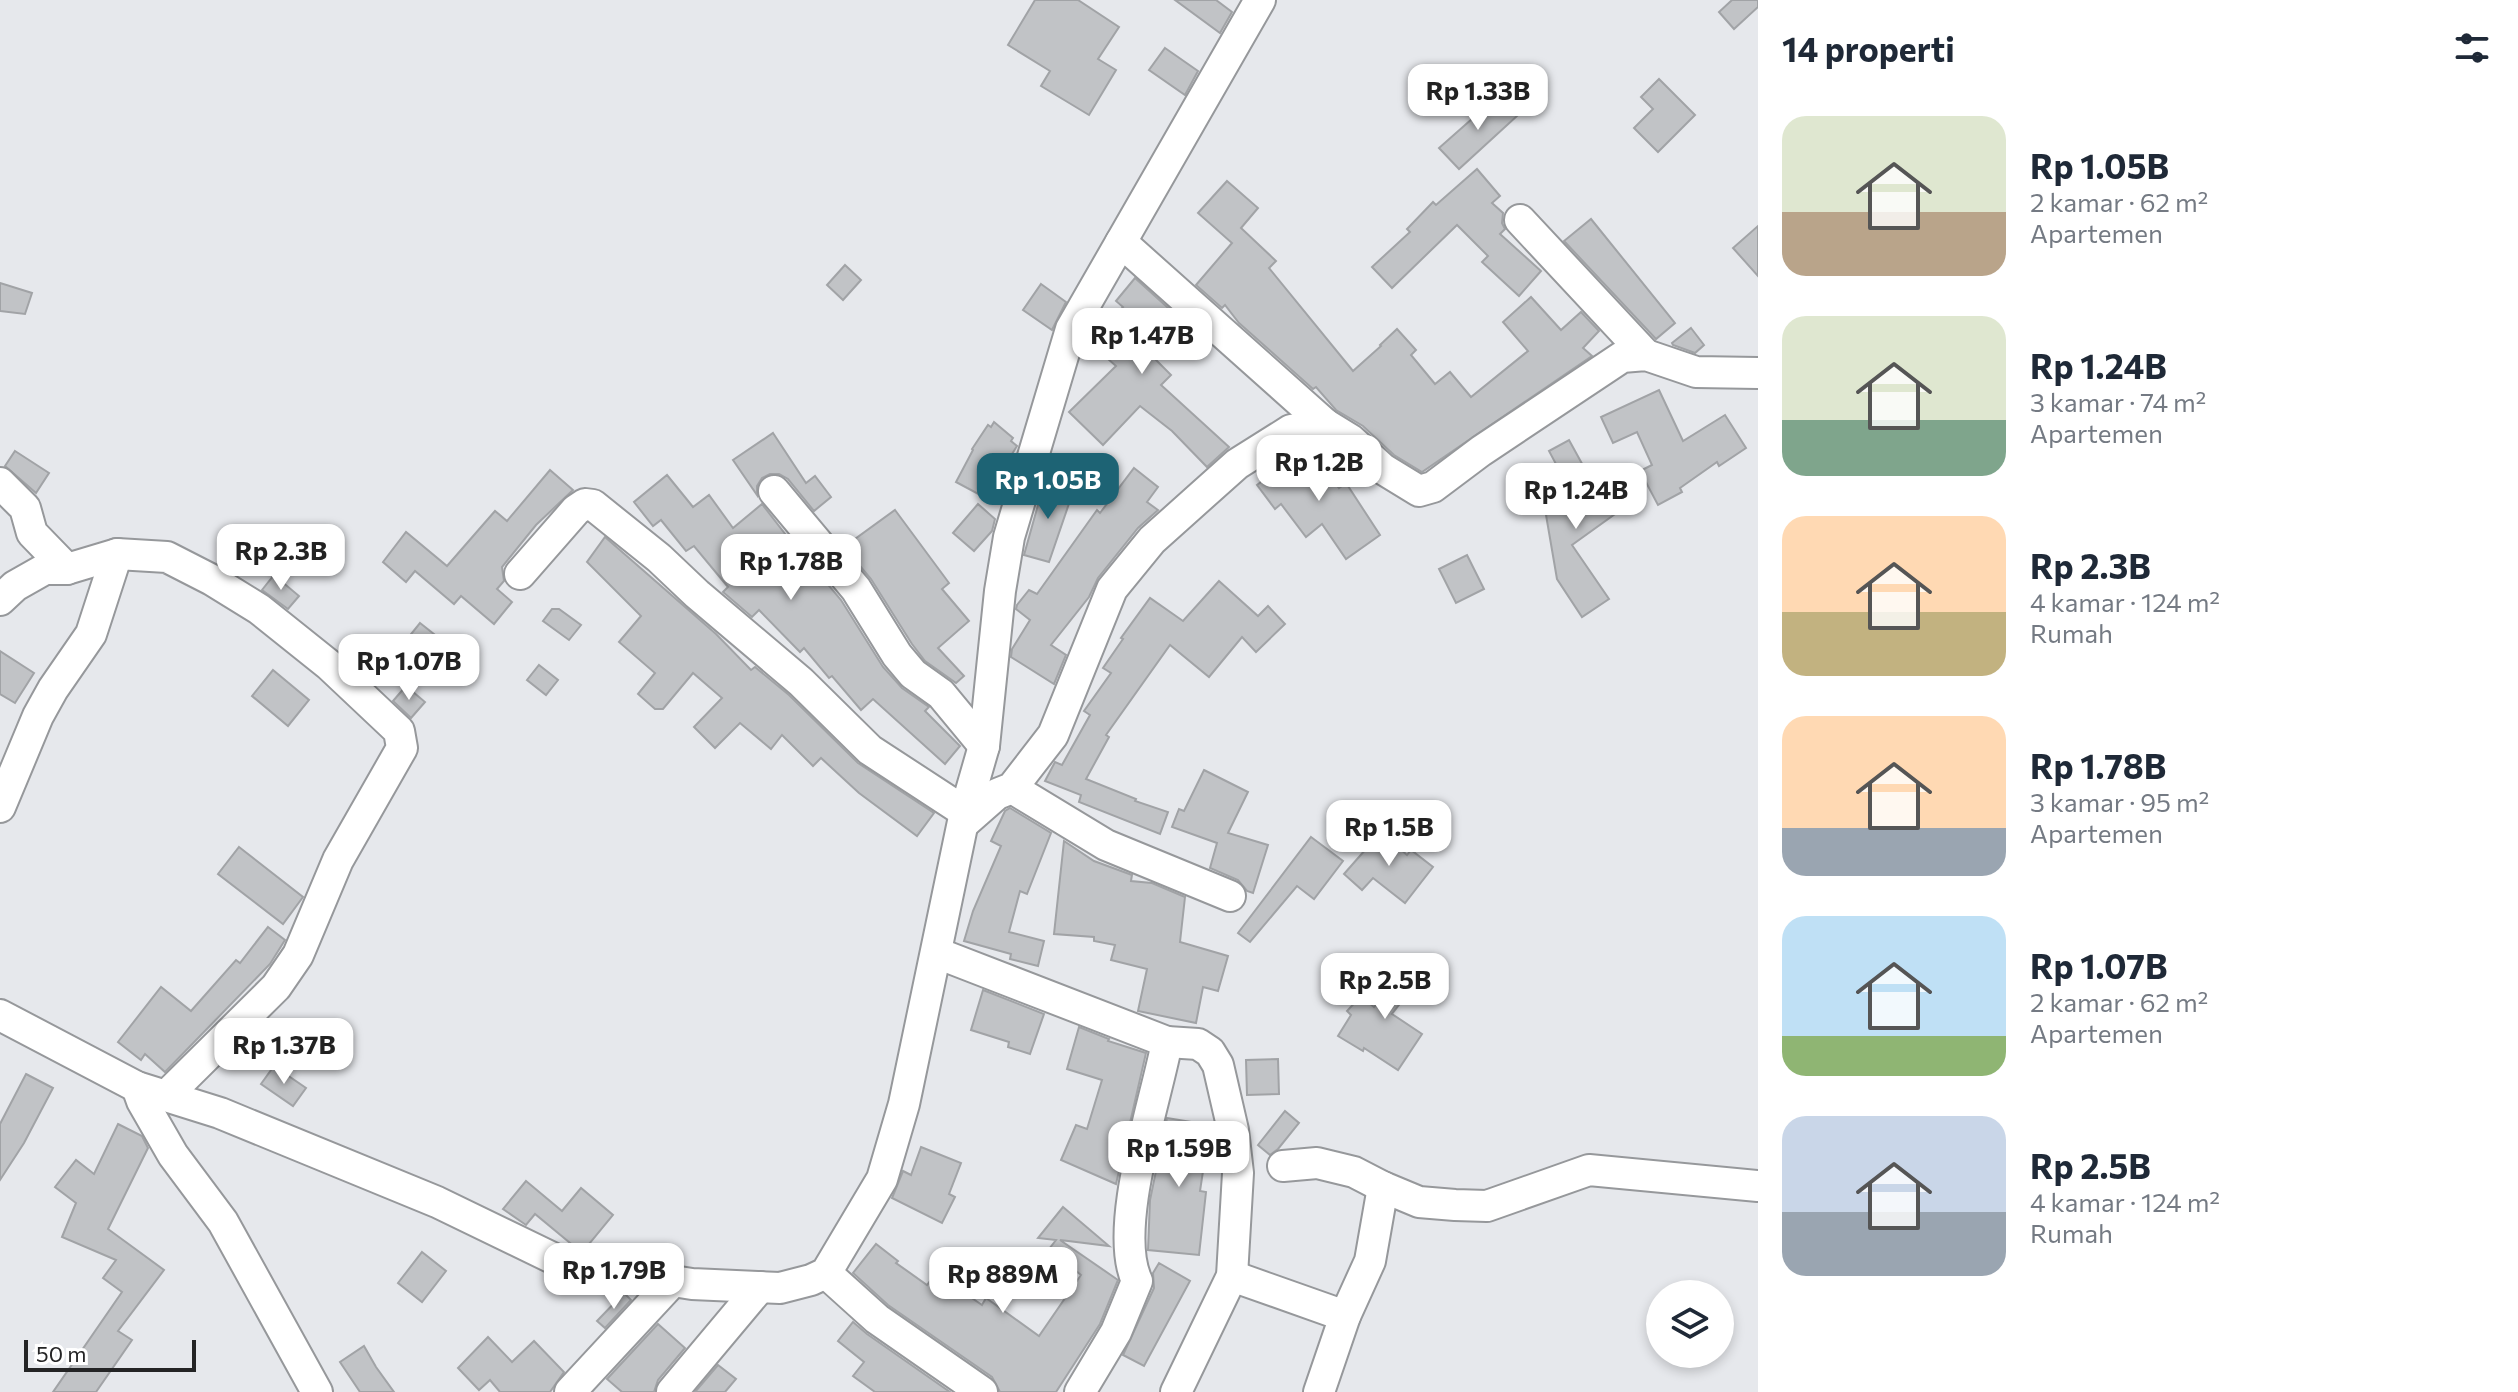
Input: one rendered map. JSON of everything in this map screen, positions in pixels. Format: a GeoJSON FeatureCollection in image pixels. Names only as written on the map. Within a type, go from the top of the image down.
{"type":"FeatureCollection","features":[{"type":"Feature","properties":{"kind":"street"},"geometry":{"type":"LineString","coordinates":[[0,1015],[137,1087],[220,1113],[437,1202],[565,1264],[673,1281],[780,1288],[826,1273],[882,1179],[904,1104],[949,882],[984,746],[1000,591],[1009,537],[1071,329],[1260,0]]}},
{"type":"Feature","properties":{"kind":"street"},"geometry":{"type":"LineString","coordinates":[[1520,220],[1646,355]]}},
{"type":"Feature","properties":{"kind":"street"},"geometry":{"type":"LineString","coordinates":[[1121,242],[1325,424],[1351,440],[1383,469],[1419,491],[1433,487],[1481,451],[1622,357],[1646,355],[1696,372],[1758,373]]}},
{"type":"Feature","properties":{"kind":"street"},"geometry":{"type":"LineString","coordinates":[[964,818],[997,794],[1012,788],[1053,735],[1112,589],[1152,540],[1237,464],[1291,430],[1325,424]]}},
{"type":"Feature","properties":{"kind":"street"},"geometry":{"type":"LineString","coordinates":[[0,483],[25,508],[32,533],[67,569]]}},
{"type":"Feature","properties":{"kind":"street"},"geometry":{"type":"LineString","coordinates":[[774,491],[856,589],[897,655],[913,674],[941,694],[984,746]]}},
{"type":"Feature","properties":{"kind":"street"},"geometry":{"type":"LineString","coordinates":[[520,574],[576,510],[585,504],[593,505],[659,558],[801,682],[870,750],[964,818]]}},
{"type":"Feature","properties":{"kind":"street"},"geometry":{"type":"LineString","coordinates":[[0,807],[38,716],[91,634],[117,554]]}},
{"type":"Feature","properties":{"kind":"street"},"geometry":{"type":"LineString","coordinates":[[0,600],[15,586],[45,569],[67,569],[117,554],[167,557],[259,609],[329,665],[399,731],[402,748],[338,860],[298,955],[276,987],[166,1096]]}},
{"type":"Feature","properties":{"kind":"street"},"geometry":{"type":"LineString","coordinates":[[1012,788],[1106,845],[1230,896]]}},
{"type":"Feature","properties":{"kind":"street"},"geometry":{"type":"LineString","coordinates":[[937,953],[1167,1042],[1198,1044],[1210,1052],[1218,1065],[1233,1130],[1238,1173],[1232,1276],[1176,1392]]}},
{"type":"Feature","properties":{"kind":"street"},"geometry":{"type":"LineString","coordinates":[[1080,1392],[1116,1332],[1137,1281],[1131,1269],[1130,1221],[1143,1143],[1167,1042]]}},
{"type":"Feature","properties":{"kind":"street"},"geometry":{"type":"LineString","coordinates":[[137,1087],[173,1155],[223,1222],[317,1392]]}},
{"type":"Feature","properties":{"kind":"street"},"geometry":{"type":"LineString","coordinates":[[1283,1166],[1317,1163],[1354,1172],[1419,1202],[1487,1206],[1589,1170],[1758,1186]]}},
{"type":"Feature","properties":{"kind":"street"},"geometry":{"type":"LineString","coordinates":[[1319,1392],[1345,1316],[1370,1261],[1383,1187]]}},
{"type":"Feature","properties":{"kind":"street"},"geometry":{"type":"LineString","coordinates":[[826,1273],[877,1319],[982,1392]]}},
{"type":"Feature","properties":{"kind":"street"},"geometry":{"type":"LineString","coordinates":[[1232,1276],[1345,1316]]}},
{"type":"Feature","properties":{"kind":"street"},"geometry":{"type":"LineString","coordinates":[[570,1392],[673,1281]]}},
{"type":"Feature","properties":{"kind":"street"},"geometry":{"type":"LineString","coordinates":[[672,1392],[760,1287]]}},
{"type":"Feature","properties":{"kind":"building"},"geometry":{"type":"Polygon","coordinates":[[[1035,0],[1078,0],[1119,27],[1098,59],[1116,70],[1089,115],[1041,86],[1050,71],[1008,45],[1035,0]]]}},
{"type":"Feature","properties":{"kind":"building"},"geometry":{"type":"Polygon","coordinates":[[[1175,0],[1216,0],[1232,12],[1220,33],[1175,0]]]}},
{"type":"Feature","properties":{"kind":"building"},"geometry":{"type":"Polygon","coordinates":[[[1732,0],[1758,0],[1758,7],[1734,29],[1719,12],[1732,0]]]}},
{"type":"Feature","properties":{"kind":"building"},"geometry":{"type":"Polygon","coordinates":[[[1165,48],[1198,71],[1185,95],[1149,70],[1165,48]]]}},
{"type":"Feature","properties":{"kind":"building"},"geometry":{"type":"Polygon","coordinates":[[[1659,79],[1695,115],[1658,152],[1634,128],[1653,109],[1641,97],[1659,79]]]}},
{"type":"Feature","properties":{"kind":"building"},"geometry":{"type":"Polygon","coordinates":[[[1498,96],[1517,116],[1459,169],[1439,148],[1498,96]]]}},
{"type":"Feature","properties":{"kind":"building"},"geometry":{"type":"Polygon","coordinates":[[[1477,169],[1500,196],[1492,203],[1503,213],[1505,229],[1500,234],[1541,271],[1519,296],[1482,262],[1488,256],[1457,225],[1392,288],[1372,267],[1410,232],[1407,229],[1433,202],[1436,205],[1477,169]]]}},
{"type":"Feature","properties":{"kind":"building"},"geometry":{"type":"Polygon","coordinates":[[[1227,181],[1258,208],[1241,228],[1276,261],[1269,268],[1353,371],[1397,329],[1416,350],[1411,355],[1435,384],[1450,372],[1471,397],[1528,351],[1503,322],[1531,297],[1561,330],[1581,312],[1599,331],[1583,348],[1592,356],[1422,472],[1394,455],[1363,426],[1336,410],[1316,387],[1313,389],[1239,323],[1225,305],[1222,308],[1196,285],[1232,243],[1198,213],[1227,181]]]}},
{"type":"Feature","properties":{"kind":"building"},"geometry":{"type":"Polygon","coordinates":[[[1591,219],[1675,323],[1656,339],[1564,241],[1591,219]]]}},
{"type":"Feature","properties":{"kind":"building"},"geometry":{"type":"Polygon","coordinates":[[[1758,226],[1758,276],[1733,248],[1758,226]]]}},
{"type":"Feature","properties":{"kind":"building"},"geometry":{"type":"Polygon","coordinates":[[[845,265],[861,280],[843,300],[827,285],[845,265]]]}},
{"type":"Feature","properties":{"kind":"building"},"geometry":{"type":"Polygon","coordinates":[[[1135,278],[1187,325],[1156,360],[1171,375],[1161,385],[1229,447],[1207,467],[1172,431],[1140,406],[1103,445],[1069,412],[1116,366],[1091,344],[1123,307],[1116,301],[1135,278]]]}},
{"type":"Feature","properties":{"kind":"building"},"geometry":{"type":"Polygon","coordinates":[[[0,283],[32,293],[25,314],[0,311],[0,283]]]}},
{"type":"Feature","properties":{"kind":"building"},"geometry":{"type":"Polygon","coordinates":[[[1041,284],[1066,302],[1052,330],[1023,310],[1041,284]]]}},
{"type":"Feature","properties":{"kind":"building"},"geometry":{"type":"Polygon","coordinates":[[[1691,328],[1704,345],[1695,353],[1672,343],[1691,328]]]}},
{"type":"Feature","properties":{"kind":"building"},"geometry":{"type":"Polygon","coordinates":[[[1659,390],[1683,441],[1725,415],[1746,448],[1719,466],[1717,462],[1680,488],[1682,492],[1658,505],[1640,471],[1652,465],[1637,432],[1613,443],[1601,417],[1659,390]]]}},
{"type":"Feature","properties":{"kind":"building"},"geometry":{"type":"Polygon","coordinates":[[[994,422],[1013,438],[1011,441],[1017,446],[997,478],[1005,483],[995,503],[956,482],[972,449],[988,425],[991,427],[994,422]]]}},
{"type":"Feature","properties":{"kind":"building"},"geometry":{"type":"Polygon","coordinates":[[[773,433],[806,483],[815,476],[831,497],[814,511],[788,479],[779,474],[762,478],[757,486],[757,495],[733,460],[773,433]]]}},
{"type":"Feature","properties":{"kind":"building"},"geometry":{"type":"Polygon","coordinates":[[[1569,440],[1586,471],[1583,473],[1615,514],[1572,545],[1609,599],[1582,617],[1557,579],[1546,515],[1574,498],[1549,451],[1569,440]]]}},
{"type":"Feature","properties":{"kind":"building"},"geometry":{"type":"Polygon","coordinates":[[[1308,447],[1339,488],[1346,483],[1380,535],[1346,559],[1322,524],[1306,537],[1281,504],[1275,509],[1257,485],[1308,447]]]}},
{"type":"Feature","properties":{"kind":"building"},"geometry":{"type":"Polygon","coordinates":[[[15,451],[49,473],[36,493],[5,466],[15,451]]]}},
{"type":"Feature","properties":{"kind":"building"},"geometry":{"type":"Polygon","coordinates":[[[1134,468],[1158,487],[1147,502],[1158,510],[1138,528],[1098,578],[1089,597],[1051,645],[1066,655],[1054,684],[1011,657],[1012,649],[1030,620],[1016,609],[1017,605],[1029,590],[1037,594],[1097,510],[1100,513],[1134,468]]]}},
{"type":"Feature","properties":{"kind":"building"},"geometry":{"type":"Polygon","coordinates":[[[550,470],[573,490],[536,525],[502,567],[504,581],[497,589],[512,602],[494,624],[461,596],[454,604],[415,571],[406,582],[383,562],[406,532],[447,566],[495,511],[507,521],[550,470]]]}},
{"type":"Feature","properties":{"kind":"building"},"geometry":{"type":"Polygon","coordinates":[[[667,475],[693,507],[709,495],[733,528],[762,504],[813,570],[841,600],[883,667],[902,688],[929,707],[925,711],[960,746],[945,764],[873,699],[861,710],[804,648],[800,652],[759,610],[752,617],[723,592],[728,587],[694,546],[686,551],[661,520],[653,526],[634,502],[667,475]]]}},
{"type":"Feature","properties":{"kind":"building"},"geometry":{"type":"Polygon","coordinates":[[[1045,480],[1074,489],[1049,562],[1024,555],[1045,480]]]}},
{"type":"Feature","properties":{"kind":"building"},"geometry":{"type":"Polygon","coordinates":[[[978,504],[995,519],[992,531],[974,551],[953,533],[978,504]]]}},
{"type":"Feature","properties":{"kind":"building"},"geometry":{"type":"Polygon","coordinates":[[[895,510],[949,583],[942,589],[969,621],[938,648],[964,676],[956,683],[925,661],[871,579],[844,547],[895,510]]]}},
{"type":"Feature","properties":{"kind":"building"},"geometry":{"type":"Polygon","coordinates":[[[605,537],[716,634],[751,670],[755,667],[789,695],[858,763],[934,813],[917,836],[859,793],[821,758],[813,766],[782,735],[771,749],[740,723],[715,748],[694,727],[722,698],[693,673],[663,709],[655,709],[638,694],[655,673],[619,642],[641,616],[587,562],[605,537]]]}},
{"type":"Feature","properties":{"kind":"building"},"geometry":{"type":"Polygon","coordinates":[[[1467,555],[1484,589],[1456,603],[1439,569],[1467,555]]]}},
{"type":"Feature","properties":{"kind":"building"},"geometry":{"type":"Polygon","coordinates":[[[274,575],[299,596],[288,609],[262,590],[274,575]]]}},
{"type":"Feature","properties":{"kind":"building"},"geometry":{"type":"Polygon","coordinates":[[[1219,581],[1258,616],[1268,606],[1285,624],[1256,652],[1242,637],[1209,677],[1170,645],[1106,735],[1109,737],[1086,779],[1168,812],[1160,834],[1079,802],[1081,795],[1045,781],[1055,762],[1062,765],[1090,715],[1084,711],[1111,673],[1103,668],[1150,598],[1183,621],[1219,581]]]}},
{"type":"Feature","properties":{"kind":"building"},"geometry":{"type":"Polygon","coordinates":[[[552,609],[559,609],[581,625],[569,640],[543,621],[552,609]]]}},
{"type":"Feature","properties":{"kind":"building"},"geometry":{"type":"Polygon","coordinates":[[[420,623],[454,650],[429,681],[395,654],[420,623]]]}},
{"type":"Feature","properties":{"kind":"building"},"geometry":{"type":"Polygon","coordinates":[[[0,651],[34,673],[15,703],[0,694],[0,651]]]}},
{"type":"Feature","properties":{"kind":"building"},"geometry":{"type":"Polygon","coordinates":[[[539,665],[558,680],[546,695],[527,680],[539,665]]]}},
{"type":"Feature","properties":{"kind":"building"},"geometry":{"type":"Polygon","coordinates":[[[273,670],[309,700],[288,726],[252,696],[273,670]]]}},
{"type":"Feature","properties":{"kind":"building"},"geometry":{"type":"Polygon","coordinates":[[[406,686],[425,702],[411,718],[393,701],[406,686]]]}},
{"type":"Feature","properties":{"kind":"building"},"geometry":{"type":"Polygon","coordinates":[[[1204,770],[1248,792],[1228,833],[1268,845],[1253,893],[1247,891],[1238,880],[1210,868],[1217,843],[1172,827],[1179,809],[1184,811],[1204,770]]]}},
{"type":"Feature","properties":{"kind":"building"},"geometry":{"type":"Polygon","coordinates":[[[1010,808],[1051,833],[1027,894],[1020,891],[1009,932],[1044,941],[1038,966],[1010,959],[1011,954],[964,941],[973,911],[1001,846],[991,841],[1005,811],[1010,808]]]}},
{"type":"Feature","properties":{"kind":"building"},"geometry":{"type":"Polygon","coordinates":[[[1381,832],[1407,855],[1411,850],[1433,867],[1405,903],[1373,878],[1362,890],[1344,874],[1381,832]]]}},
{"type":"Feature","properties":{"kind":"building"},"geometry":{"type":"Polygon","coordinates":[[[1311,837],[1343,861],[1314,899],[1297,886],[1250,942],[1238,933],[1311,837]]]}},
{"type":"Feature","properties":{"kind":"building"},"geometry":{"type":"Polygon","coordinates":[[[1064,841],[1094,861],[1132,875],[1131,881],[1152,883],[1185,897],[1180,942],[1228,956],[1218,991],[1203,987],[1196,1023],[1138,1011],[1147,969],[1111,960],[1115,945],[1094,941],[1094,937],[1054,934],[1064,841]]]}},
{"type":"Feature","properties":{"kind":"building"},"geometry":{"type":"Polygon","coordinates":[[[239,847],[303,897],[283,924],[218,874],[239,847]]]}},
{"type":"Feature","properties":{"kind":"building"},"geometry":{"type":"Polygon","coordinates":[[[268,927],[285,940],[270,964],[165,1072],[145,1054],[141,1060],[118,1042],[161,987],[191,1011],[236,960],[240,963],[268,927]]]}},
{"type":"Feature","properties":{"kind":"building"},"geometry":{"type":"Polygon","coordinates":[[[1411,959],[1426,970],[1392,1014],[1422,1034],[1398,1070],[1338,1036],[1351,1015],[1347,1011],[1361,996],[1374,1007],[1411,959]]]}},
{"type":"Feature","properties":{"kind":"building"},"geometry":{"type":"Polygon","coordinates":[[[983,990],[1044,1014],[1030,1054],[1008,1047],[1009,1042],[971,1030],[983,990]]]}},
{"type":"Feature","properties":{"kind":"building"},"geometry":{"type":"Polygon","coordinates":[[[1079,1027],[1108,1041],[1146,1053],[1116,1184],[1061,1160],[1076,1125],[1087,1129],[1102,1080],[1067,1069],[1079,1027]]]}},
{"type":"Feature","properties":{"kind":"building"},"geometry":{"type":"Polygon","coordinates":[[[1278,1059],[1279,1094],[1247,1095],[1246,1060],[1278,1059]]]}},
{"type":"Feature","properties":{"kind":"building"},"geometry":{"type":"Polygon","coordinates":[[[274,1066],[306,1088],[293,1106],[261,1084],[274,1066]]]}},
{"type":"Feature","properties":{"kind":"building"},"geometry":{"type":"Polygon","coordinates":[[[26,1074],[53,1088],[0,1180],[0,1124],[26,1074]]]}},
{"type":"Feature","properties":{"kind":"building"},"geometry":{"type":"Polygon","coordinates":[[[1285,1111],[1299,1123],[1270,1155],[1258,1145],[1285,1111]]]}},
{"type":"Feature","properties":{"kind":"building"},"geometry":{"type":"Polygon","coordinates":[[[1167,1118],[1210,1125],[1200,1191],[1206,1192],[1199,1255],[1148,1250],[1150,1200],[1167,1118]]]}},
{"type":"Feature","properties":{"kind":"building"},"geometry":{"type":"Polygon","coordinates":[[[118,1124],[142,1136],[148,1148],[108,1229],[164,1270],[118,1331],[132,1340],[96,1392],[53,1392],[122,1292],[103,1278],[116,1260],[62,1237],[76,1203],[55,1187],[76,1160],[94,1174],[118,1124]]]}},
{"type":"Feature","properties":{"kind":"building"},"geometry":{"type":"Polygon","coordinates":[[[921,1147],[961,1163],[949,1194],[955,1197],[942,1223],[892,1198],[903,1171],[911,1175],[921,1147]]]}},
{"type":"Feature","properties":{"kind":"building"},"geometry":{"type":"Polygon","coordinates":[[[526,1181],[562,1211],[581,1188],[613,1215],[585,1249],[575,1247],[535,1214],[526,1225],[503,1209],[526,1181]]]}},
{"type":"Feature","properties":{"kind":"building"},"geometry":{"type":"Polygon","coordinates":[[[1063,1207],[1109,1246],[1060,1240],[1118,1280],[1100,1324],[1056,1392],[1000,1392],[992,1377],[888,1305],[853,1273],[876,1244],[927,1285],[936,1273],[982,1305],[986,1298],[1039,1336],[1081,1275],[1049,1249],[1056,1240],[1038,1238],[1063,1207]]]}},
{"type":"Feature","properties":{"kind":"building"},"geometry":{"type":"Polygon","coordinates":[[[422,1252],[446,1271],[422,1302],[398,1283],[422,1252]]]}},
{"type":"Feature","properties":{"kind":"building"},"geometry":{"type":"Polygon","coordinates":[[[1159,1263],[1190,1281],[1144,1366],[1123,1355],[1154,1288],[1153,1273],[1159,1263]]]}},
{"type":"Feature","properties":{"kind":"building"},"geometry":{"type":"Polygon","coordinates":[[[624,1293],[631,1300],[605,1328],[597,1321],[624,1293]]]}},
{"type":"Feature","properties":{"kind":"building"},"geometry":{"type":"Polygon","coordinates":[[[853,1322],[950,1392],[875,1392],[853,1376],[864,1362],[838,1341],[853,1322]]]}},
{"type":"Feature","properties":{"kind":"building"},"geometry":{"type":"Polygon","coordinates":[[[658,1324],[685,1348],[658,1380],[654,1392],[622,1392],[607,1379],[658,1324]]]}},
{"type":"Feature","properties":{"kind":"building"},"geometry":{"type":"Polygon","coordinates":[[[488,1337],[512,1362],[534,1341],[564,1372],[550,1392],[500,1392],[490,1380],[479,1390],[458,1368],[488,1337]]]}},
{"type":"Feature","properties":{"kind":"building"},"geometry":{"type":"Polygon","coordinates":[[[364,1346],[394,1392],[360,1392],[340,1362],[364,1346]]]}},
{"type":"Feature","properties":{"kind":"building"},"geometry":{"type":"Polygon","coordinates":[[[718,1365],[736,1379],[725,1392],[695,1392],[718,1365]]]}}]}
